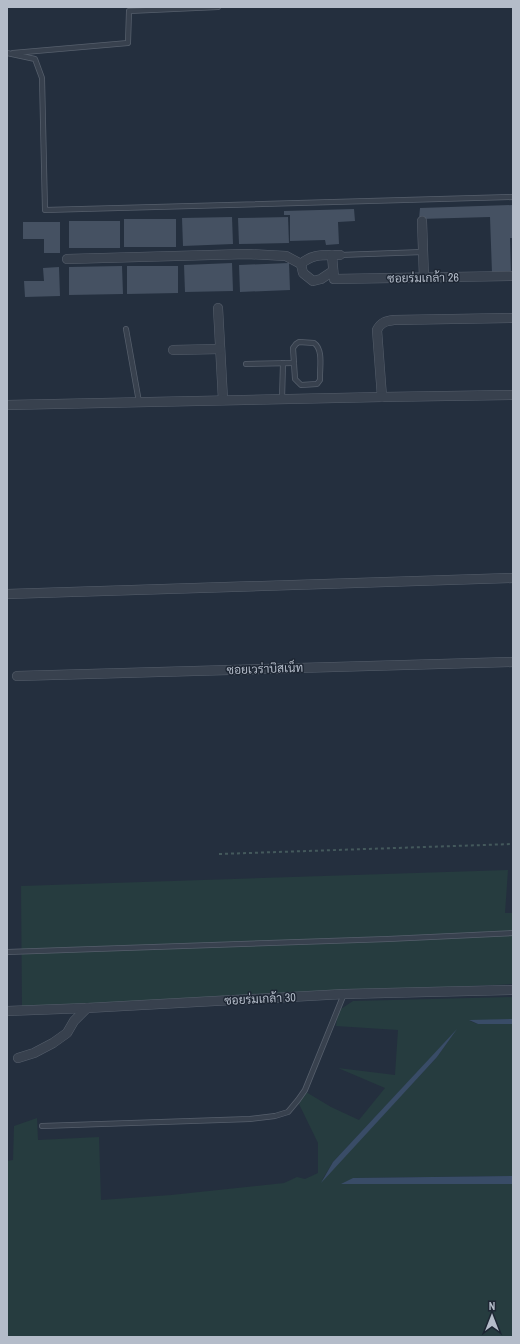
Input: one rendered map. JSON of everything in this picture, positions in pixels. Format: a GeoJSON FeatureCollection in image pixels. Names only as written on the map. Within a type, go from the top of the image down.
{"type":"FeatureCollection","features":[{"type":"Feature","properties":{"kind":"street"},"geometry":{"type":"LineString","coordinates":[[422,221],[424,278]]}},
{"type":"Feature","properties":{"kind":"street"},"geometry":{"type":"LineString","coordinates":[[67,259],[248,254],[286,256],[301,264],[303,273],[313,281],[333,275],[336,255],[315,255],[307,258],[301,264]]}},
{"type":"Feature","properties":{"kind":"street","name":"ซอยร่มเกล้า 26"},"geometry":{"type":"LineString","coordinates":[[333,275],[424,278],[513,276]]}},
{"type":"Feature","properties":{"kind":"street"},"geometry":{"type":"LineString","coordinates":[[218,308],[223,400]]}},
{"type":"Feature","properties":{"kind":"street"},"geometry":{"type":"LineString","coordinates":[[382,397],[378,330],[380,325],[385,321],[513,318]]}},
{"type":"Feature","properties":{"kind":"street"},"geometry":{"type":"LineString","coordinates":[[173,350],[220,349]]}},
{"type":"Feature","properties":{"kind":"street"},"geometry":{"type":"LineString","coordinates":[[7,405],[513,395]]}},
{"type":"Feature","properties":{"kind":"street"},"geometry":{"type":"LineString","coordinates":[[7,594],[513,578]]}},
{"type":"Feature","properties":{"kind":"street","name":"ซอยเวร่าบิสเน็ท"},"geometry":{"type":"LineString","coordinates":[[17,676],[513,662]]}},
{"type":"Feature","properties":{"kind":"street","name":"ซอยร่มเกล้า 30"},"geometry":{"type":"LineString","coordinates":[[7,1011],[344,994],[513,990]]}},
{"type":"Feature","properties":{"kind":"street"},"geometry":{"type":"LineString","coordinates":[[18,1058],[34,1053],[53,1043],[67,1033],[74,1022],[87,1008]]}},
{"type":"Feature","properties":{"kind":"lane"},"geometry":{"type":"LineString","coordinates":[[8,53],[128,43],[129,11],[218,7]]}},
{"type":"Feature","properties":{"kind":"lane"},"geometry":{"type":"LineString","coordinates":[[8,53],[35,59],[42,78],[45,210],[513,197]]}},
{"type":"Feature","properties":{"kind":"lane"},"geometry":{"type":"LineString","coordinates":[[336,255],[423,252]]}},
{"type":"Feature","properties":{"kind":"lane"},"geometry":{"type":"LineString","coordinates":[[126,329],[140,402]]}},
{"type":"Feature","properties":{"kind":"lane"},"geometry":{"type":"LineString","coordinates":[[314,343],[317,345],[320,352],[319,383],[312,386],[301,385],[298,383],[295,379],[294,363],[293,348],[296,344],[314,343]]}},
{"type":"Feature","properties":{"kind":"lane"},"geometry":{"type":"LineString","coordinates":[[282,399],[283,363]]}},
{"type":"Feature","properties":{"kind":"lane"},"geometry":{"type":"LineString","coordinates":[[246,364],[294,363]]}},
{"type":"Feature","properties":{"kind":"lane"},"geometry":{"type":"LineString","coordinates":[[7,952],[388,940],[513,933]]}},
{"type":"Feature","properties":{"kind":"lane"},"geometry":{"type":"LineString","coordinates":[[42,1126],[250,1119],[275,1116],[288,1112],[305,1090],[344,994]]}},
{"type":"Feature","properties":{"kind":"path"},"geometry":{"type":"LineString","coordinates":[[219,854],[513,844]]}},
{"type":"Feature","properties":{"kind":"green space"},"geometry":{"type":"Polygon","coordinates":[[[508,870],[505,913],[513,913],[513,984],[98,1003],[22,1009],[21,886],[508,870]]]}},
{"type":"Feature","properties":{"kind":"green space"},"geometry":{"type":"Polygon","coordinates":[[[513,997],[513,1019],[470,1021],[478,1024],[513,1024],[513,1176],[353,1178],[343,1184],[513,1184],[513,1337],[7,1337],[7,1161],[13,1160],[14,1126],[37,1118],[38,1140],[99,1137],[101,1200],[171,1195],[284,1183],[297,1177],[305,1179],[318,1173],[318,1143],[299,1104],[306,1092],[331,1107],[359,1120],[385,1088],[338,1068],[395,1075],[398,1030],[336,1026],[338,1011],[353,1001],[513,997]],[[454,1033],[333,1162],[322,1180],[437,1057],[454,1033]]]}},
{"type":"Feature","properties":{"kind":"water"},"geometry":{"type":"Polygon","coordinates":[[[513,1019],[513,1024],[478,1024],[469,1020],[513,1019]]]}},
{"type":"Feature","properties":{"kind":"water"},"geometry":{"type":"Polygon","coordinates":[[[457,1029],[437,1057],[321,1183],[333,1162],[457,1029]]]}},
{"type":"Feature","properties":{"kind":"water"},"geometry":{"type":"Polygon","coordinates":[[[513,1176],[513,1184],[341,1184],[353,1178],[513,1176]]]}},
{"type":"Feature","properties":{"kind":"building"},"geometry":{"type":"Polygon","coordinates":[[[513,205],[513,238],[510,238],[511,274],[492,273],[490,217],[419,219],[420,208],[513,205]]]}},
{"type":"Feature","properties":{"kind":"building"},"geometry":{"type":"Polygon","coordinates":[[[354,209],[355,221],[338,222],[339,244],[326,245],[325,240],[290,241],[290,215],[284,215],[284,211],[354,209]]]}},
{"type":"Feature","properties":{"kind":"building"},"geometry":{"type":"Polygon","coordinates":[[[232,217],[233,244],[183,246],[182,218],[232,217]]]}},
{"type":"Feature","properties":{"kind":"building"},"geometry":{"type":"Polygon","coordinates":[[[288,217],[289,243],[239,244],[238,218],[288,217]]]}},
{"type":"Feature","properties":{"kind":"building"},"geometry":{"type":"Polygon","coordinates":[[[124,219],[176,219],[176,247],[124,247],[124,219]]]}},
{"type":"Feature","properties":{"kind":"building"},"geometry":{"type":"Polygon","coordinates":[[[69,221],[120,221],[120,248],[69,248],[69,221]]]}},
{"type":"Feature","properties":{"kind":"building"},"geometry":{"type":"Polygon","coordinates":[[[23,222],[60,222],[60,253],[44,253],[44,239],[23,239],[23,222]]]}},
{"type":"Feature","properties":{"kind":"building"},"geometry":{"type":"Polygon","coordinates":[[[232,263],[233,291],[185,292],[184,265],[232,263]]]}},
{"type":"Feature","properties":{"kind":"building"},"geometry":{"type":"Polygon","coordinates":[[[289,263],[290,290],[240,292],[239,265],[289,263]]]}},
{"type":"Feature","properties":{"kind":"building"},"geometry":{"type":"Polygon","coordinates":[[[122,266],[123,294],[69,295],[69,267],[122,266]]]}},
{"type":"Feature","properties":{"kind":"building"},"geometry":{"type":"Polygon","coordinates":[[[127,266],[178,266],[178,293],[127,294],[127,266]]]}},
{"type":"Feature","properties":{"kind":"building"},"geometry":{"type":"Polygon","coordinates":[[[59,267],[60,296],[25,297],[24,281],[44,281],[43,268],[59,267]]]}}]}
